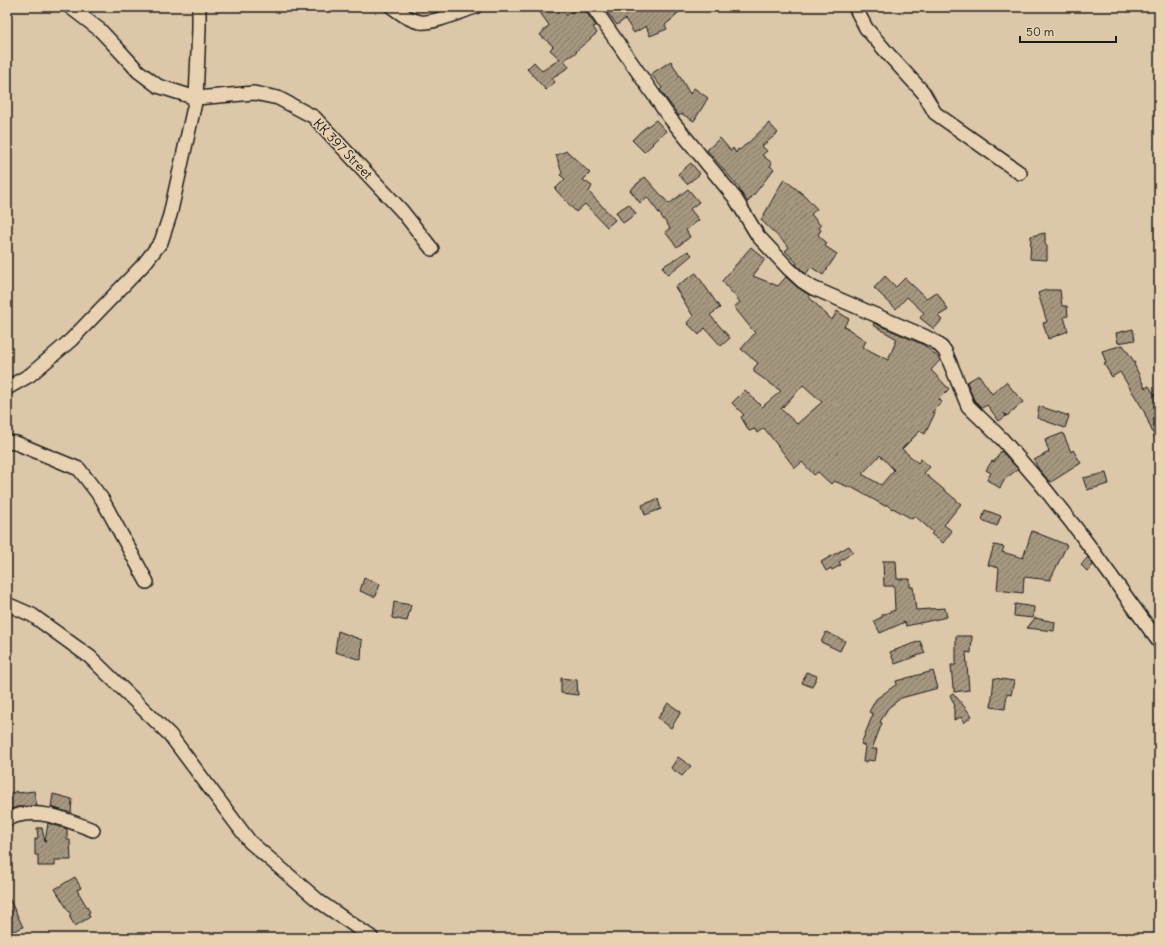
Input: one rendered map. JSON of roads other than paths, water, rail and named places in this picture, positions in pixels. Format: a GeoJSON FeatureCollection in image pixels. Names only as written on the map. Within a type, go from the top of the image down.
{"type":"FeatureCollection","features":[{"type":"Feature","properties":{"kind":"street","name":"KK 397 Street"},"geometry":{"type":"LineString","coordinates":[[70,7],[100,30],[138,71],[158,86],[196,98],[254,93],[278,98],[314,117],[402,211],[432,249]]}},
{"type":"Feature","properties":{"kind":"street"},"geometry":{"type":"LineString","coordinates":[[7,388],[30,375],[71,340],[144,264],[161,242],[170,215],[196,98],[199,29],[198,7]]}},
{"type":"Feature","properties":{"kind":"street"},"geometry":{"type":"LineString","coordinates":[[392,7],[403,16],[420,22],[436,20],[475,7]]}},
{"type":"Feature","properties":{"kind":"street"},"geometry":{"type":"LineString","coordinates":[[593,7],[669,117],[736,198],[758,236],[789,269],[813,288],[924,336],[937,343],[945,351],[968,406],[1002,439],[1041,484],[1079,532],[1159,642]]}},
{"type":"Feature","properties":{"kind":"street"},"geometry":{"type":"LineString","coordinates":[[856,7],[866,28],[923,92],[935,113],[1020,173]]}},
{"type":"Feature","properties":{"kind":"street"},"geometry":{"type":"LineString","coordinates":[[7,442],[16,443],[79,469],[102,499],[147,582]]}},
{"type":"Feature","properties":{"kind":"street"},"geometry":{"type":"LineString","coordinates":[[7,604],[32,615],[90,657],[170,735],[250,842],[320,902],[371,937]]}},
{"type":"Feature","properties":{"kind":"street"},"geometry":{"type":"LineString","coordinates":[[8,817],[36,813],[59,817],[93,830]]}}]}
